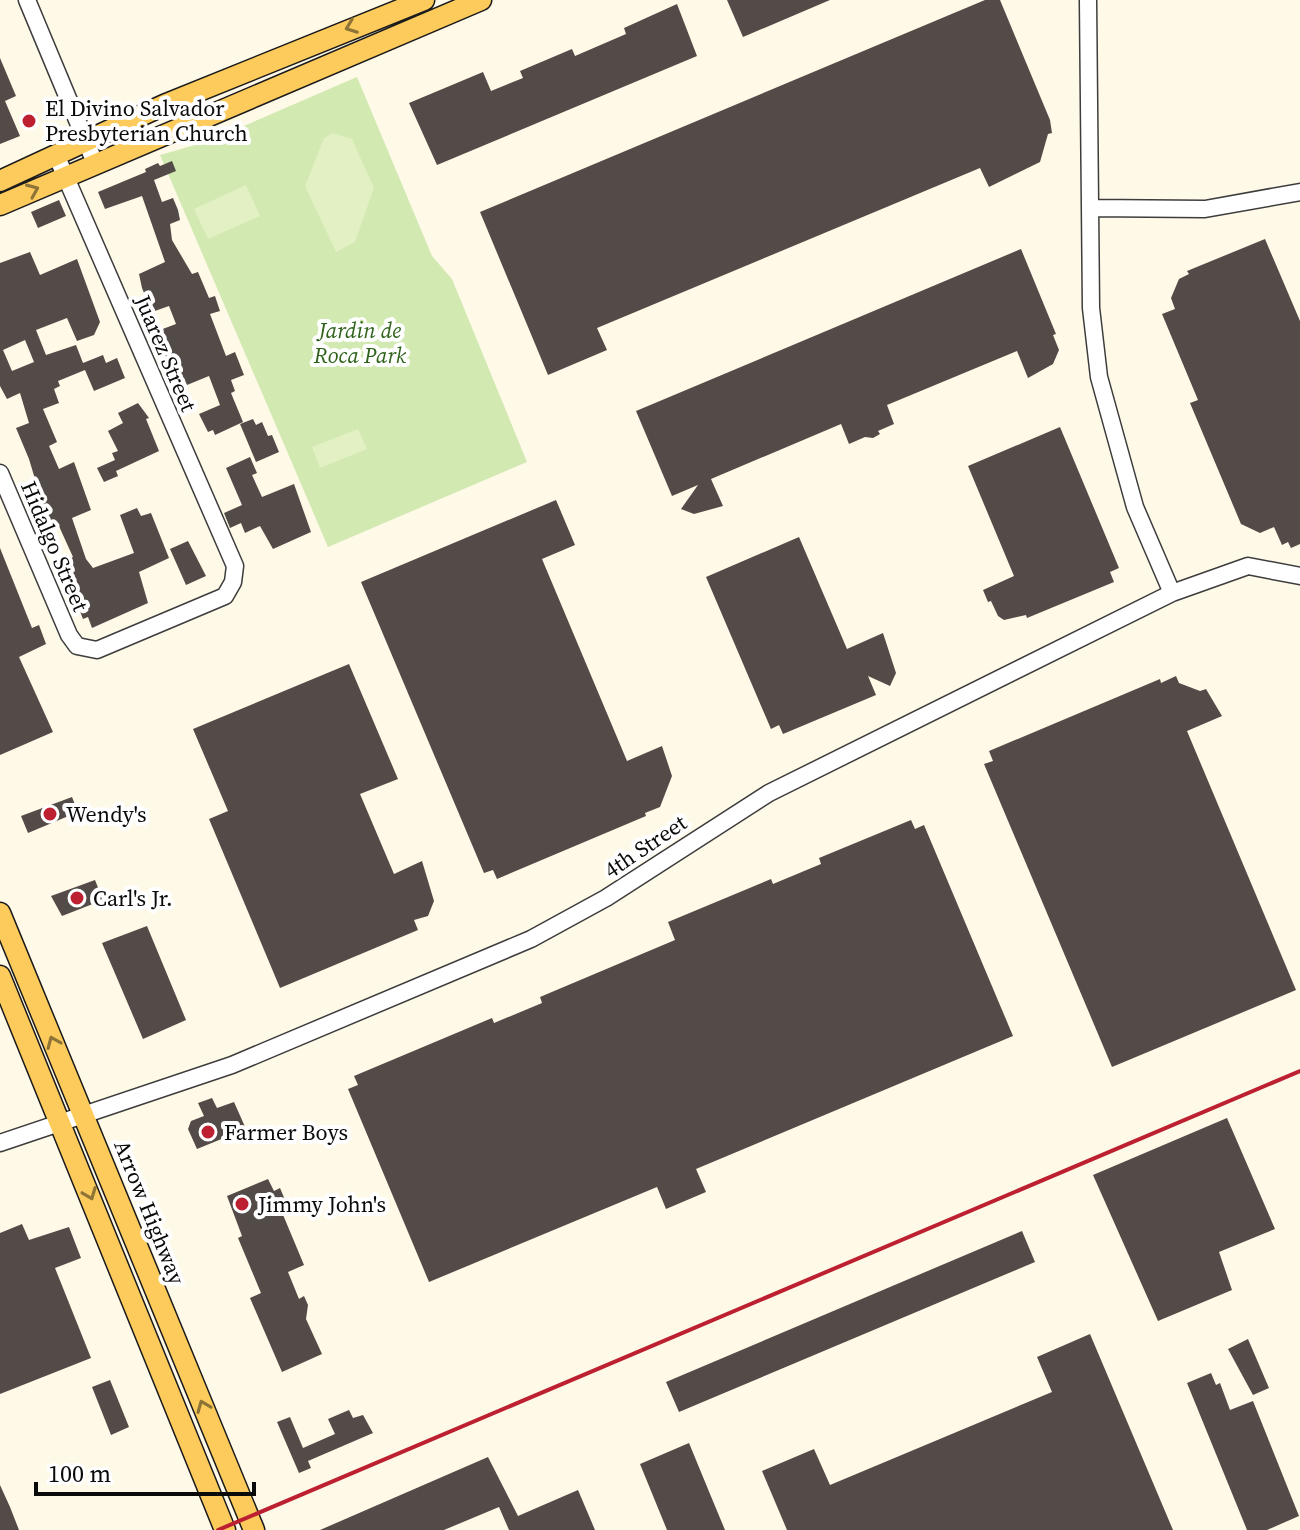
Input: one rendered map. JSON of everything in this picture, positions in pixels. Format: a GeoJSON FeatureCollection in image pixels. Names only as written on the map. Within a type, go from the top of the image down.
{"type":"FeatureCollection","features":[{"type":"Feature","properties":{"kind":"main road"},"geometry":{"type":"LineString","coordinates":[[0,205],[62,166],[87,144],[164,105],[316,41],[424,0]]}},
{"type":"Feature","properties":{"kind":"main road"},"geometry":{"type":"LineString","coordinates":[[0,181],[62,166],[95,163],[448,6],[481,0]]}},
{"type":"Feature","properties":{"kind":"main road","name":"Arrow Highway"},"geometry":{"type":"LineString","coordinates":[[0,913],[254,1530]]}},
{"type":"Feature","properties":{"kind":"main road"},"geometry":{"type":"LineString","coordinates":[[0,976],[62,1122],[225,1530]]}},
{"type":"Feature","properties":{"kind":"street"},"geometry":{"type":"LineString","coordinates":[[27,0],[95,163]]}},
{"type":"Feature","properties":{"kind":"street"},"geometry":{"type":"LineString","coordinates":[[1088,0],[1091,308],[1099,377],[1135,507],[1172,593]]}},
{"type":"Feature","properties":{"kind":"street","name":"Juarez Street"},"geometry":{"type":"LineString","coordinates":[[62,166],[235,566],[233,582],[225,596],[97,650],[77,646],[69,635]]}},
{"type":"Feature","properties":{"kind":"street"},"geometry":{"type":"LineString","coordinates":[[1092,208],[1205,209],[1300,192]]}},
{"type":"Feature","properties":{"kind":"street","name":"Hidalgo Street"},"geometry":{"type":"LineString","coordinates":[[0,473],[69,635]]}},
{"type":"Feature","properties":{"kind":"street","name":"4th Street"},"geometry":{"type":"LineString","coordinates":[[0,1143],[232,1065],[531,939],[606,898],[769,793],[1172,593],[1209,577],[1248,566],[1300,576]]}},
{"type":"Feature","properties":{"kind":"green space","name":"Jardin de Roca Park"},"geometry":{"type":"Polygon","coordinates":[[[357,77],[432,256],[452,279],[527,462],[328,547],[160,155],[209,141],[357,77]]]}},
{"type":"Feature","properties":{"kind":"green space"},"geometry":{"type":"Polygon","coordinates":[[[333,133],[352,139],[374,188],[355,242],[336,252],[305,186],[324,138],[333,133]]]}},
{"type":"Feature","properties":{"kind":"green space"},"geometry":{"type":"Polygon","coordinates":[[[246,185],[260,216],[208,239],[194,209],[246,185]]]}},
{"type":"Feature","properties":{"kind":"green space"},"geometry":{"type":"Polygon","coordinates":[[[358,429],[367,449],[320,468],[312,447],[358,429]]]}},
{"type":"Feature","properties":{"kind":"building"},"geometry":{"type":"Polygon","coordinates":[[[727,0],[830,0],[743,37],[727,0]]]}},
{"type":"Feature","properties":{"kind":"building"},"geometry":{"type":"Polygon","coordinates":[[[985,0],[1000,0],[1050,120],[1052,133],[1048,134],[1040,162],[989,187],[980,168],[597,328],[607,350],[548,375],[480,212],[985,0]]]}},
{"type":"Feature","properties":{"kind":"building"},"geometry":{"type":"Polygon","coordinates":[[[677,4],[697,56],[437,165],[409,103],[483,72],[491,91],[523,78],[520,71],[572,49],[575,56],[626,34],[624,28],[677,4]]]}},
{"type":"Feature","properties":{"kind":"building"},"geometry":{"type":"Polygon","coordinates":[[[0,58],[16,96],[5,101],[20,136],[0,144],[0,58]]]}},
{"type":"Feature","properties":{"kind":"building"},"geometry":{"type":"Polygon","coordinates":[[[172,161],[176,171],[154,180],[162,202],[173,198],[178,210],[180,220],[170,224],[172,240],[192,274],[198,272],[209,298],[215,296],[220,311],[210,314],[226,356],[235,352],[244,375],[231,380],[235,391],[231,393],[243,422],[215,435],[213,430],[208,432],[199,414],[220,405],[209,376],[187,385],[184,378],[180,379],[171,358],[165,361],[158,344],[165,341],[160,330],[176,324],[169,306],[152,312],[142,288],[139,274],[165,262],[142,196],[105,209],[98,192],[146,172],[145,169],[158,163],[160,166],[172,161]]]}},
{"type":"Feature","properties":{"kind":"building"},"geometry":{"type":"Polygon","coordinates":[[[59,200],[66,216],[38,228],[31,212],[59,200]]]}},
{"type":"Feature","properties":{"kind":"building"},"geometry":{"type":"Polygon","coordinates":[[[1265,239],[1300,321],[1300,544],[1291,548],[1288,542],[1282,545],[1274,527],[1260,533],[1241,524],[1190,403],[1198,400],[1162,314],[1175,309],[1171,298],[1179,279],[1189,274],[1187,271],[1265,239]]]}},
{"type":"Feature","properties":{"kind":"building"},"geometry":{"type":"Polygon","coordinates":[[[1021,249],[1056,334],[1053,335],[1059,350],[1053,364],[1028,378],[1017,351],[887,405],[894,424],[878,431],[880,434],[873,438],[865,437],[849,444],[841,424],[711,479],[723,506],[694,514],[681,509],[698,485],[672,496],[636,411],[1021,249]]]}},
{"type":"Feature","properties":{"kind":"building"},"geometry":{"type":"Polygon","coordinates":[[[30,252],[40,275],[77,259],[100,322],[94,335],[77,341],[67,318],[36,330],[46,355],[76,345],[83,363],[103,355],[106,363],[117,358],[125,378],[94,391],[85,370],[58,381],[60,386],[54,389],[59,403],[43,409],[57,442],[49,446],[59,469],[74,462],[91,510],[72,518],[86,559],[93,568],[134,553],[120,515],[137,508],[141,516],[151,513],[169,558],[139,572],[148,603],[92,628],[88,617],[83,619],[68,581],[71,580],[63,561],[73,557],[58,524],[48,528],[31,480],[35,479],[16,428],[29,423],[20,393],[7,399],[0,386],[0,263],[30,252]],[[25,340],[3,350],[12,371],[34,362],[25,340]]]}},
{"type":"Feature","properties":{"kind":"building"},"geometry":{"type":"Polygon","coordinates":[[[138,403],[149,418],[146,419],[159,451],[116,471],[118,476],[104,482],[97,468],[115,460],[112,453],[118,451],[108,431],[123,423],[118,413],[138,403]]]}},
{"type":"Feature","properties":{"kind":"building"},"geometry":{"type":"Polygon","coordinates":[[[253,419],[256,425],[262,422],[279,452],[256,462],[240,424],[253,419]]]}},
{"type":"Feature","properties":{"kind":"building"},"geometry":{"type":"Polygon","coordinates":[[[1060,427],[1119,568],[1110,572],[1114,582],[1027,618],[1026,615],[1004,620],[998,616],[991,601],[988,602],[983,590],[1014,576],[968,466],[1060,427]]]}},
{"type":"Feature","properties":{"kind":"building"},"geometry":{"type":"Polygon","coordinates":[[[250,457],[257,473],[252,475],[262,497],[294,484],[311,532],[273,549],[260,526],[245,533],[241,523],[230,528],[224,513],[242,505],[226,468],[250,457]]]}},
{"type":"Feature","properties":{"kind":"building"},"geometry":{"type":"Polygon","coordinates":[[[556,500],[575,545],[542,559],[627,761],[662,746],[672,776],[660,807],[645,813],[646,816],[497,879],[493,870],[484,873],[361,582],[556,500]]]}},
{"type":"Feature","properties":{"kind":"building"},"geometry":{"type":"Polygon","coordinates":[[[799,537],[847,649],[883,633],[896,673],[890,686],[868,676],[876,695],[783,734],[779,725],[771,729],[706,577],[799,537]]]}},
{"type":"Feature","properties":{"kind":"building"},"geometry":{"type":"Polygon","coordinates":[[[188,541],[206,576],[186,585],[170,549],[188,541]]]}},
{"type":"Feature","properties":{"kind":"building"},"geometry":{"type":"Polygon","coordinates":[[[0,548],[32,628],[39,625],[46,644],[19,657],[53,732],[0,755],[0,548]]]}},
{"type":"Feature","properties":{"kind":"building"},"geometry":{"type":"Polygon","coordinates":[[[349,664],[398,779],[360,794],[394,874],[422,861],[434,901],[428,916],[414,920],[418,930],[280,988],[209,819],[228,811],[193,729],[349,664]]]}},
{"type":"Feature","properties":{"kind":"building"},"geometry":{"type":"Polygon","coordinates":[[[1176,676],[1179,683],[1200,691],[1206,689],[1222,716],[1187,731],[1296,990],[1112,1067],[984,764],[993,761],[989,751],[1160,679],[1161,683],[1176,676]]]}},
{"type":"Feature","properties":{"kind":"building","name":"Wendy's"},"geometry":{"type":"Polygon","coordinates":[[[72,797],[78,812],[28,833],[21,816],[72,797]]]}},
{"type":"Feature","properties":{"kind":"building"},"geometry":{"type":"Polygon","coordinates":[[[911,820],[915,829],[924,825],[1013,1036],[696,1169],[706,1192],[666,1209],[657,1187],[429,1282],[348,1089],[358,1085],[354,1076],[492,1018],[494,1023],[542,1003],[540,997],[675,940],[668,922],[771,879],[773,884],[821,864],[819,858],[911,820]]]}},
{"type":"Feature","properties":{"kind":"building","name":"Carl's Jr."},"geometry":{"type":"Polygon","coordinates":[[[95,880],[103,900],[62,916],[51,896],[95,880]]]}},
{"type":"Feature","properties":{"kind":"building"},"geometry":{"type":"Polygon","coordinates":[[[147,926],[186,1020],[143,1039],[102,943],[147,926]]]}},
{"type":"Feature","properties":{"kind":"building"},"geometry":{"type":"Polygon","coordinates":[[[212,1098],[217,1108],[234,1102],[246,1129],[197,1149],[188,1129],[191,1121],[204,1116],[198,1103],[212,1098]]]}},
{"type":"Feature","properties":{"kind":"building"},"geometry":{"type":"Polygon","coordinates":[[[1227,1118],[1275,1229],[1219,1252],[1232,1290],[1158,1321],[1093,1175],[1227,1118]]]}},
{"type":"Feature","properties":{"kind":"building"},"geometry":{"type":"Polygon","coordinates":[[[268,1179],[274,1191],[280,1188],[288,1207],[281,1210],[304,1265],[288,1272],[299,1299],[304,1296],[308,1305],[306,1319],[322,1354],[282,1372],[250,1298],[261,1293],[238,1238],[242,1236],[227,1196],[268,1179]]]}},
{"type":"Feature","properties":{"kind":"building"},"geometry":{"type":"Polygon","coordinates":[[[22,1224],[29,1240],[69,1227],[81,1258],[55,1268],[91,1358],[0,1394],[0,1233],[22,1224]]]}},
{"type":"Feature","properties":{"kind":"building"},"geometry":{"type":"Polygon","coordinates":[[[1022,1231],[1035,1262],[679,1412],[666,1382],[1022,1231]]]}},
{"type":"Feature","properties":{"kind":"building"},"geometry":{"type":"Polygon","coordinates":[[[1090,1334],[1173,1530],[787,1530],[762,1471],[814,1449],[830,1485],[1052,1392],[1037,1357],[1090,1334]]]}},
{"type":"Feature","properties":{"kind":"building"},"geometry":{"type":"Polygon","coordinates":[[[1248,1339],[1269,1388],[1253,1395],[1228,1349],[1248,1339]]]}},
{"type":"Feature","properties":{"kind":"building"},"geometry":{"type":"Polygon","coordinates":[[[1211,1373],[1216,1385],[1220,1383],[1230,1410],[1253,1401],[1299,1516],[1267,1530],[1247,1530],[1187,1383],[1211,1373]]]}},
{"type":"Feature","properties":{"kind":"building"},"geometry":{"type":"Polygon","coordinates":[[[110,1380],[129,1427],[111,1435],[92,1387],[110,1380]]]}},
{"type":"Feature","properties":{"kind":"building"},"geometry":{"type":"Polygon","coordinates":[[[349,1410],[353,1418],[363,1415],[373,1433],[308,1461],[311,1468],[299,1473],[277,1422],[290,1417],[303,1448],[335,1434],[328,1419],[349,1410]]]}},
{"type":"Feature","properties":{"kind":"building"},"geometry":{"type":"Polygon","coordinates":[[[689,1443],[725,1530],[667,1530],[640,1464],[689,1443]]]}},
{"type":"Feature","properties":{"kind":"building"},"geometry":{"type":"Polygon","coordinates":[[[488,1457],[518,1516],[578,1490],[595,1530],[509,1530],[499,1507],[444,1530],[320,1530],[488,1457]]]}},
{"type":"Feature","properties":{"kind":"building"},"geometry":{"type":"Polygon","coordinates":[[[0,1485],[10,1507],[19,1530],[0,1530],[0,1485]]]}},
{"type":"Feature","properties":{"kind":"railway"},"geometry":{"type":"LineString","coordinates":[[218,1530],[1300,1071]]}},
{"type":"Feature","properties":{"kind":"place","name":"El Divino Salvador Presbyterian Church"},"geometry":{"type":"Point","coordinates":[29,121]}},
{"type":"Feature","properties":{"kind":"place","name":"Wendy's"},"geometry":{"type":"Point","coordinates":[50,814]}},
{"type":"Feature","properties":{"kind":"place","name":"Carl's Jr."},"geometry":{"type":"Point","coordinates":[77,898]}},
{"type":"Feature","properties":{"kind":"place","name":"Farmer Boys"},"geometry":{"type":"Point","coordinates":[208,1132]}},
{"type":"Feature","properties":{"kind":"place","name":"Jimmy John's"},"geometry":{"type":"Point","coordinates":[242,1204]}}]}
